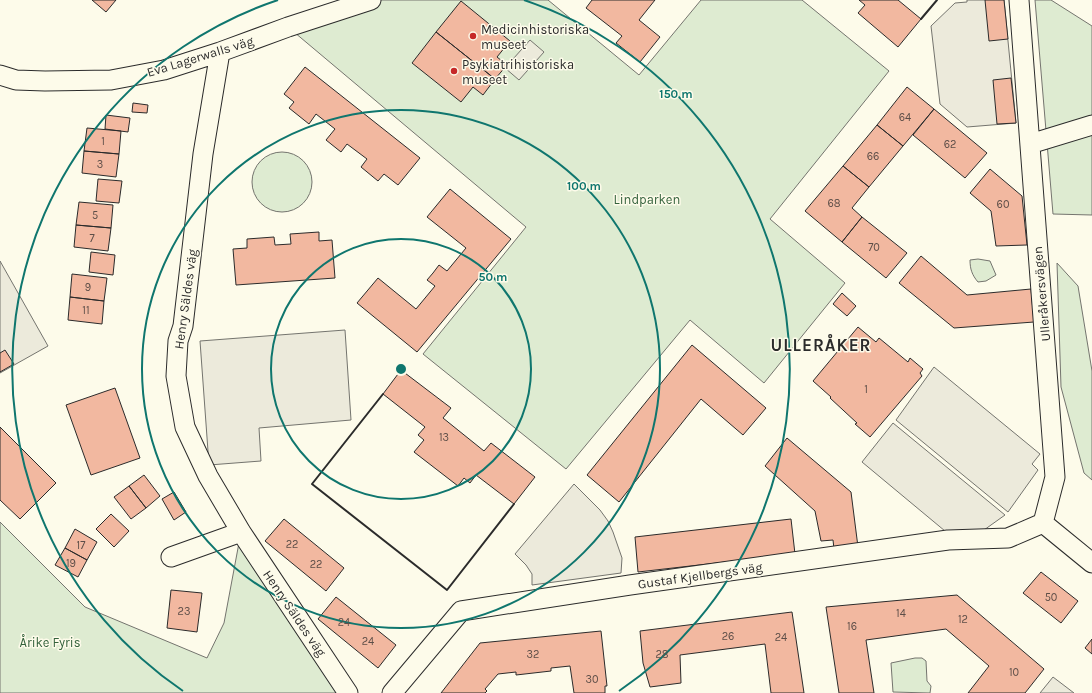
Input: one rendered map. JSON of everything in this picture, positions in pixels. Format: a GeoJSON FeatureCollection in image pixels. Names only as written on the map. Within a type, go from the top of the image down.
{"type":"FeatureCollection","features":[{"type":"Feature","properties":{"kind":"street","name":"Eva Lagerwalls väg"},"geometry":{"type":"LineString","coordinates":[[0,75],[16,80],[111,80],[164,70],[371,0]]}},
{"type":"Feature","properties":{"kind":"street","name":"Ulleråkersvägen"},"geometry":{"type":"LineString","coordinates":[[1019,0],[1055,477],[1043,523]]}},
{"type":"Feature","properties":{"kind":"street","name":"Henry Säldes väg"},"geometry":{"type":"LineString","coordinates":[[220,52],[203,154],[182,326],[178,341],[176,376],[185,427],[208,476],[241,532],[348,693]]}},
{"type":"Feature","properties":{"kind":"street"},"geometry":{"type":"LineString","coordinates":[[1030,144],[1092,125]]}},
{"type":"Feature","properties":{"kind":"street"},"geometry":{"type":"LineString","coordinates":[[1043,523],[1092,563]]}},
{"type":"Feature","properties":{"kind":"street","name":"Gustaf Kjellbergs väg"},"geometry":{"type":"LineString","coordinates":[[392,693],[461,611],[630,585],[948,540],[1008,538],[1043,523]]}},
{"type":"Feature","properties":{"kind":"street"},"geometry":{"type":"LineString","coordinates":[[171,558],[241,532]]}},
{"type":"Feature","properties":{"kind":"green space","name":"Lindparken"},"geometry":{"type":"Polygon","coordinates":[[[371,0],[548,0],[639,75],[701,0],[802,0],[889,71],[770,219],[845,283],[764,383],[690,320],[566,469],[423,354],[526,227],[288,27],[371,0]]]}},
{"type":"Feature","properties":{"kind":"green space"},"geometry":{"type":"Polygon","coordinates":[[[1035,0],[1051,0],[1092,26],[1092,215],[1053,214],[1035,0]]]}},
{"type":"Feature","properties":{"kind":"green space"},"geometry":{"type":"Polygon","coordinates":[[[282,152],[299,157],[307,165],[312,182],[307,199],[299,207],[282,212],[265,207],[257,199],[252,182],[257,165],[265,157],[282,152]]]}},
{"type":"Feature","properties":{"kind":"green space"},"geometry":{"type":"Polygon","coordinates":[[[978,259],[990,261],[996,275],[986,281],[978,282],[972,272],[970,260],[978,259]]]}},
{"type":"Feature","properties":{"kind":"green space"},"geometry":{"type":"Polygon","coordinates":[[[1057,263],[1078,286],[1092,371],[1092,480],[1084,473],[1061,387],[1057,263]]]}},
{"type":"Feature","properties":{"kind":"green space","name":"Årike Fyris"},"geometry":{"type":"Polygon","coordinates":[[[0,522],[85,607],[207,658],[224,623],[241,532],[348,693],[0,693],[0,522]]]}},
{"type":"Feature","properties":{"kind":"green space"},"geometry":{"type":"Polygon","coordinates":[[[922,658],[926,661],[927,681],[931,686],[930,693],[893,692],[891,663],[922,658]]]}},
{"type":"Feature","properties":{"kind":"shaded area"},"geometry":{"type":"Polygon","coordinates":[[[967,0],[1004,0],[1016,123],[967,127],[940,104],[931,26],[955,3],[967,2],[967,0]]]}},
{"type":"Feature","properties":{"kind":"shaded area"},"geometry":{"type":"Polygon","coordinates":[[[530,40],[544,52],[519,80],[505,68],[530,40]]]}},
{"type":"Feature","properties":{"kind":"shaded area"},"geometry":{"type":"Polygon","coordinates":[[[0,261],[48,346],[0,373],[0,261]]]}},
{"type":"Feature","properties":{"kind":"shaded area"},"geometry":{"type":"Polygon","coordinates":[[[345,330],[351,420],[259,428],[261,461],[209,465],[200,341],[345,330]]]}},
{"type":"Feature","properties":{"kind":"shaded area"},"geometry":{"type":"Polygon","coordinates":[[[934,367],[1040,454],[1032,464],[1038,470],[1008,512],[896,420],[934,367]]]}},
{"type":"Feature","properties":{"kind":"shaded area"},"geometry":{"type":"Polygon","coordinates":[[[893,423],[1005,515],[984,530],[951,536],[862,462],[893,423]]]}},
{"type":"Feature","properties":{"kind":"shaded area"},"geometry":{"type":"Polygon","coordinates":[[[574,484],[600,510],[608,521],[622,558],[621,573],[532,585],[532,574],[526,565],[515,554],[574,484]]]}},
{"type":"Feature","properties":{"kind":"shaded area"},"geometry":{"type":"Polygon","coordinates":[[[1053,677],[1074,693],[1040,693],[1053,677]]]}},
{"type":"Feature","properties":{"kind":"building"},"geometry":{"type":"Polygon","coordinates":[[[92,0],[116,0],[106,12],[92,0]]]}},
{"type":"Feature","properties":{"kind":"building"},"geometry":{"type":"Polygon","coordinates":[[[592,0],[655,0],[639,20],[660,37],[640,62],[616,43],[622,36],[586,8],[592,0]]]}},
{"type":"Feature","properties":{"kind":"building"},"geometry":{"type":"Polygon","coordinates":[[[859,0],[898,0],[921,19],[898,47],[858,13],[865,5],[859,0]]]}},
{"type":"Feature","properties":{"kind":"building"},"geometry":{"type":"Polygon","coordinates":[[[985,0],[1004,0],[1008,39],[989,41],[985,0]]]}},
{"type":"Feature","properties":{"kind":"building","name":"Medicinhistoriska museet"},"geometry":{"type":"Polygon","coordinates":[[[461,1],[510,41],[497,57],[507,65],[495,79],[436,32],[461,1]]]}},
{"type":"Feature","properties":{"kind":"building","name":"Psykiatrihistoriska museet"},"geometry":{"type":"Polygon","coordinates":[[[436,32],[495,79],[483,95],[473,87],[461,102],[412,63],[436,32]]]}},
{"type":"Feature","properties":{"kind":"building"},"geometry":{"type":"Polygon","coordinates":[[[305,67],[420,158],[398,185],[384,174],[378,181],[361,167],[367,159],[347,144],[341,152],[326,140],[335,129],[316,114],[309,124],[289,108],[294,102],[284,94],[305,67]]]}},
{"type":"Feature","properties":{"kind":"building"},"geometry":{"type":"Polygon","coordinates":[[[1011,78],[1016,123],[997,124],[993,80],[1011,78]]]}},
{"type":"Feature","properties":{"kind":"building"},"geometry":{"type":"Polygon","coordinates":[[[907,87],[934,109],[903,146],[877,125],[907,87]]]}},
{"type":"Feature","properties":{"kind":"building"},"geometry":{"type":"Polygon","coordinates":[[[133,103],[148,105],[147,113],[132,112],[133,103]]]}},
{"type":"Feature","properties":{"kind":"building"},"geometry":{"type":"Polygon","coordinates":[[[934,109],[987,153],[965,178],[913,135],[934,109]]]}},
{"type":"Feature","properties":{"kind":"building"},"geometry":{"type":"Polygon","coordinates":[[[106,115],[130,118],[128,132],[105,129],[106,115]]]}},
{"type":"Feature","properties":{"kind":"building"},"geometry":{"type":"Polygon","coordinates":[[[877,125],[903,146],[869,187],[843,166],[877,125]]]}},
{"type":"Feature","properties":{"kind":"building"},"geometry":{"type":"Polygon","coordinates":[[[87,128],[121,131],[119,154],[84,151],[87,128]]]}},
{"type":"Feature","properties":{"kind":"building"},"geometry":{"type":"Polygon","coordinates":[[[84,151],[119,154],[116,177],[82,173],[84,151]]]}},
{"type":"Feature","properties":{"kind":"building"},"geometry":{"type":"Polygon","coordinates":[[[843,166],[869,187],[852,208],[862,217],[842,242],[805,211],[843,166]]]}},
{"type":"Feature","properties":{"kind":"building"},"geometry":{"type":"Polygon","coordinates":[[[990,169],[1022,196],[1027,245],[996,246],[991,211],[970,193],[990,169]]]}},
{"type":"Feature","properties":{"kind":"building"},"geometry":{"type":"Polygon","coordinates":[[[98,179],[122,181],[119,203],[96,201],[98,179]]]}},
{"type":"Feature","properties":{"kind":"building"},"geometry":{"type":"Polygon","coordinates":[[[450,189],[511,239],[417,352],[357,303],[378,278],[416,309],[435,286],[427,280],[439,265],[447,271],[466,248],[427,217],[450,189]]]}},
{"type":"Feature","properties":{"kind":"building"},"geometry":{"type":"Polygon","coordinates":[[[79,202],[113,205],[111,228],[76,225],[79,202]]]}},
{"type":"Feature","properties":{"kind":"building"},"geometry":{"type":"Polygon","coordinates":[[[862,217],[907,253],[886,278],[842,242],[862,217]]]}},
{"type":"Feature","properties":{"kind":"building"},"geometry":{"type":"Polygon","coordinates":[[[76,225],[111,228],[108,251],[74,247],[76,225]]]}},
{"type":"Feature","properties":{"kind":"building"},"geometry":{"type":"Polygon","coordinates":[[[319,232],[319,241],[332,240],[335,278],[236,285],[233,249],[247,248],[247,239],[274,237],[275,245],[291,244],[290,234],[319,232]]]}},
{"type":"Feature","properties":{"kind":"building"},"geometry":{"type":"Polygon","coordinates":[[[91,252],[115,255],[113,275],[89,272],[91,252]]]}},
{"type":"Feature","properties":{"kind":"building"},"geometry":{"type":"Polygon","coordinates":[[[921,256],[967,295],[1031,289],[1034,322],[954,328],[899,283],[921,256]]]}},
{"type":"Feature","properties":{"kind":"building"},"geometry":{"type":"Polygon","coordinates":[[[72,274],[107,278],[104,301],[70,297],[72,274]]]}},
{"type":"Feature","properties":{"kind":"building"},"geometry":{"type":"Polygon","coordinates":[[[842,293],[856,306],[847,316],[833,304],[842,293]]]}},
{"type":"Feature","properties":{"kind":"building"},"geometry":{"type":"Polygon","coordinates":[[[70,297],[104,301],[102,324],[68,320],[70,297]]]}},
{"type":"Feature","properties":{"kind":"building"},"geometry":{"type":"Polygon","coordinates":[[[858,327],[876,342],[879,338],[908,362],[910,358],[923,369],[920,373],[922,376],[870,437],[855,424],[857,423],[813,381],[858,327]]]}},
{"type":"Feature","properties":{"kind":"building"},"geometry":{"type":"Polygon","coordinates":[[[692,345],[766,408],[743,435],[701,399],[619,502],[587,475],[692,345]]]}},
{"type":"Feature","properties":{"kind":"building"},"geometry":{"type":"Polygon","coordinates":[[[5,350],[14,364],[0,372],[0,353],[5,350]]]}},
{"type":"Feature","properties":{"kind":"building"},"geometry":{"type":"Polygon","coordinates":[[[401,370],[451,408],[443,418],[484,451],[491,443],[535,477],[514,504],[476,475],[470,483],[464,478],[458,486],[414,452],[424,440],[418,435],[425,427],[383,394],[401,370]]]}},
{"type":"Feature","properties":{"kind":"building"},"geometry":{"type":"Polygon","coordinates":[[[115,388],[140,458],[91,475],[66,405],[115,388]]]}},
{"type":"Feature","properties":{"kind":"building"},"geometry":{"type":"Polygon","coordinates":[[[0,427],[56,483],[20,519],[0,500],[0,427]]]}},
{"type":"Feature","properties":{"kind":"building"},"geometry":{"type":"Polygon","coordinates":[[[787,438],[851,492],[858,547],[834,549],[833,540],[821,541],[815,511],[765,466],[787,438]]]}},
{"type":"Feature","properties":{"kind":"building"},"geometry":{"type":"Polygon","coordinates":[[[144,475],[160,496],[146,508],[129,486],[144,475]]]}},
{"type":"Feature","properties":{"kind":"building"},"geometry":{"type":"Polygon","coordinates":[[[129,486],[146,508],[131,519],[114,497],[129,486]]]}},
{"type":"Feature","properties":{"kind":"building"},"geometry":{"type":"Polygon","coordinates":[[[174,492],[186,512],[174,520],[162,499],[174,492]]]}},
{"type":"Feature","properties":{"kind":"building"},"geometry":{"type":"Polygon","coordinates":[[[111,514],[129,531],[114,547],[96,529],[111,514]]]}},
{"type":"Feature","properties":{"kind":"building"},"geometry":{"type":"Polygon","coordinates":[[[284,519],[344,568],[326,591],[265,541],[284,519]]]}},
{"type":"Feature","properties":{"kind":"building"},"geometry":{"type":"Polygon","coordinates":[[[791,519],[795,554],[638,572],[635,537],[791,519]]]}},
{"type":"Feature","properties":{"kind":"building"},"geometry":{"type":"Polygon","coordinates":[[[75,529],[97,542],[87,560],[65,548],[75,529]]]}},
{"type":"Feature","properties":{"kind":"building"},"geometry":{"type":"Polygon","coordinates":[[[65,548],[87,560],[78,577],[55,565],[65,548]]]}},
{"type":"Feature","properties":{"kind":"building"},"geometry":{"type":"Polygon","coordinates":[[[1041,572],[1078,601],[1061,623],[1023,593],[1041,572]]]}},
{"type":"Feature","properties":{"kind":"building"},"geometry":{"type":"Polygon","coordinates":[[[171,590],[202,593],[197,632],[167,628],[171,590]]]}},
{"type":"Feature","properties":{"kind":"building"},"geometry":{"type":"Polygon","coordinates":[[[957,595],[1044,669],[1025,693],[968,693],[989,666],[946,629],[866,640],[874,693],[839,693],[826,607],[957,595]]]}},
{"type":"Feature","properties":{"kind":"building"},"geometry":{"type":"Polygon","coordinates":[[[336,597],[396,645],[378,668],[318,619],[336,597]]]}},
{"type":"Feature","properties":{"kind":"building"},"geometry":{"type":"Polygon","coordinates":[[[792,612],[804,693],[771,693],[765,644],[680,655],[681,683],[650,687],[643,663],[640,631],[792,612]]]}},
{"type":"Feature","properties":{"kind":"building"},"geometry":{"type":"Polygon","coordinates":[[[601,631],[607,686],[605,686],[605,693],[574,693],[570,666],[551,668],[551,671],[516,675],[516,672],[498,674],[485,689],[487,691],[485,693],[441,693],[480,643],[601,631]]]}},
{"type":"Feature","properties":{"kind":"building"},"geometry":{"type":"Polygon","coordinates":[[[1092,639],[1092,654],[1085,648],[1092,639]]]}},
{"type":"Feature","properties":{"kind":"wall"},"geometry":{"type":"LineString","coordinates":[[921,19],[937,0]]}},
{"type":"Feature","properties":{"kind":"wall"},"geometry":{"type":"LineString","coordinates":[[383,394],[312,484],[447,590],[514,504]]}},
{"type":"Feature","properties":{"kind":"place","name":"Medicinhistoriska museet"},"geometry":{"type":"Point","coordinates":[473,36]}},
{"type":"Feature","properties":{"kind":"place","name":"Psykiatrihistoriska museet"},"geometry":{"type":"Point","coordinates":[454,71]}},
{"type":"Feature","properties":{"kind":"district","name":"ULLERÅKER"},"geometry":{"type":"Point","coordinates":[821,345]}}]}
